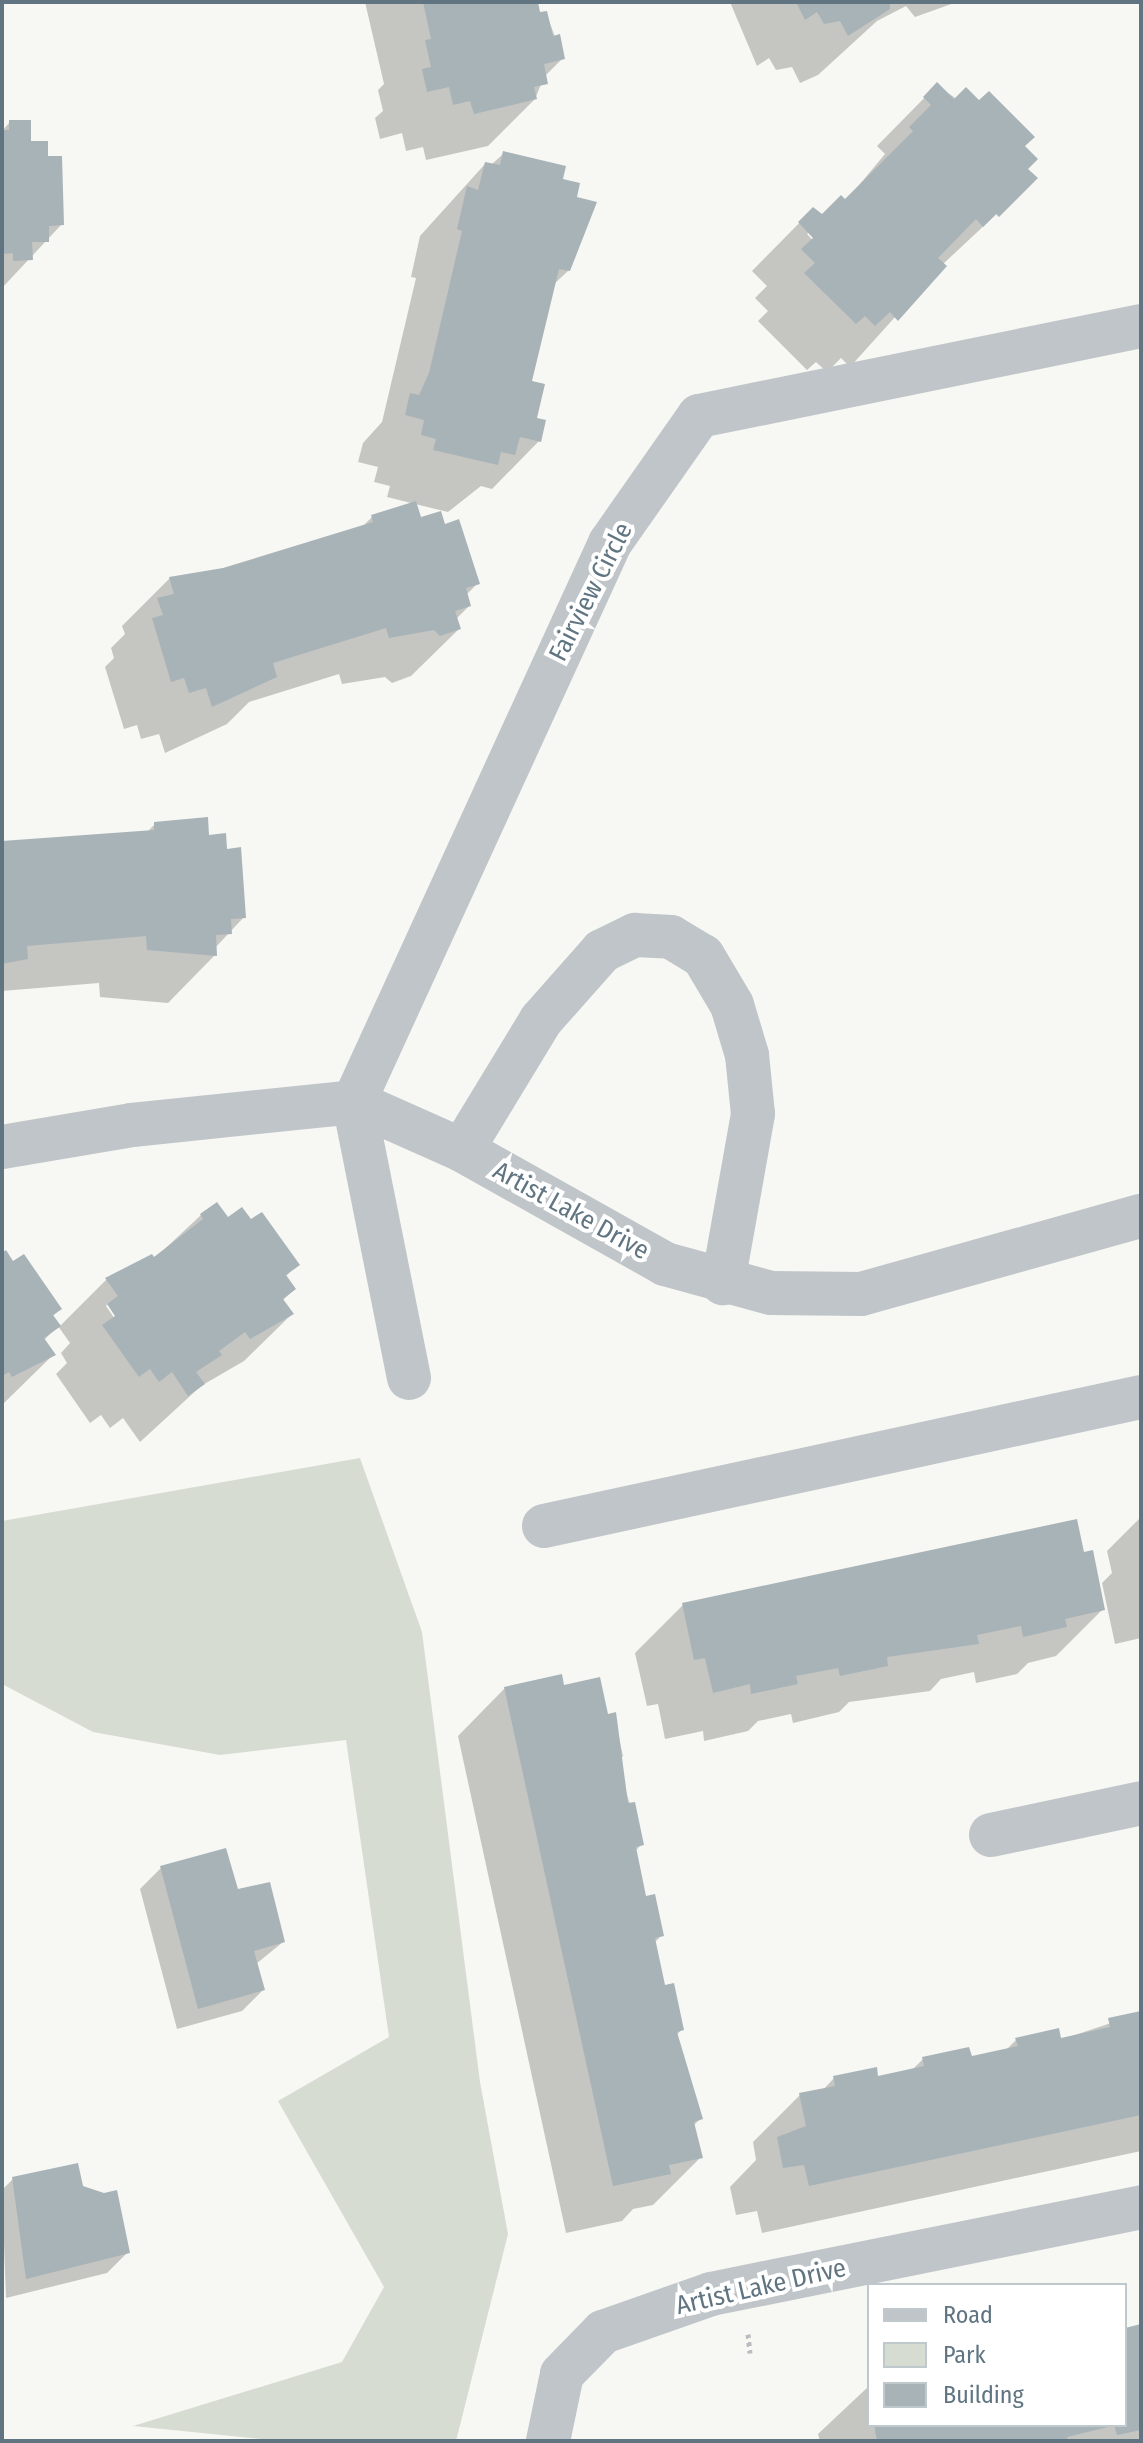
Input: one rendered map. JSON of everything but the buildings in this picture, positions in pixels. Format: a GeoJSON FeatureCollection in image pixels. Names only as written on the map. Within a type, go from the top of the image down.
{"type":"FeatureCollection","features":[{"type":"Feature","properties":{"kind":"street","name":"Fairview Circle"},"geometry":{"type":"LineString","coordinates":[[354,1102],[610,543],[699,416],[1141,326]]}},
{"type":"Feature","properties":{"kind":"street"},"geometry":{"type":"LineString","coordinates":[[462,1150],[541,1020],[602,951],[635,935],[671,937],[703,956],[732,1005],[747,1055],[753,1114],[723,1283]]}},
{"type":"Feature","properties":{"kind":"street","name":"Artist Lake Drive"},"geometry":{"type":"LineString","coordinates":[[2,1147],[132,1125],[354,1102],[462,1150],[665,1264],[723,1283],[771,1293],[861,1294],[1141,1216]]}},
{"type":"Feature","properties":{"kind":"street"},"geometry":{"type":"LineString","coordinates":[[354,1102],[409,1378]]}},
{"type":"Feature","properties":{"kind":"street"},"geometry":{"type":"LineString","coordinates":[[544,1526],[1141,1397]]}},
{"type":"Feature","properties":{"kind":"street"},"geometry":{"type":"LineString","coordinates":[[991,1835],[1141,1803]]}},
{"type":"Feature","properties":{"kind":"street","name":"Artist Lake Drive"},"geometry":{"type":"LineString","coordinates":[[548,2441],[562,2374],[603,2332],[711,2294],[1141,2207]]}},
{"type":"Feature","properties":{"kind":"green space"},"geometry":{"type":"Polygon","coordinates":[[[360,1458],[422,1632],[480,2082],[508,2234],[456,2441],[280,2441],[133,2426],[342,2362],[384,2287],[278,2101],[389,2037],[346,1740],[220,1755],[93,1732],[2,1684],[2,1521],[360,1458]]]}}]}
